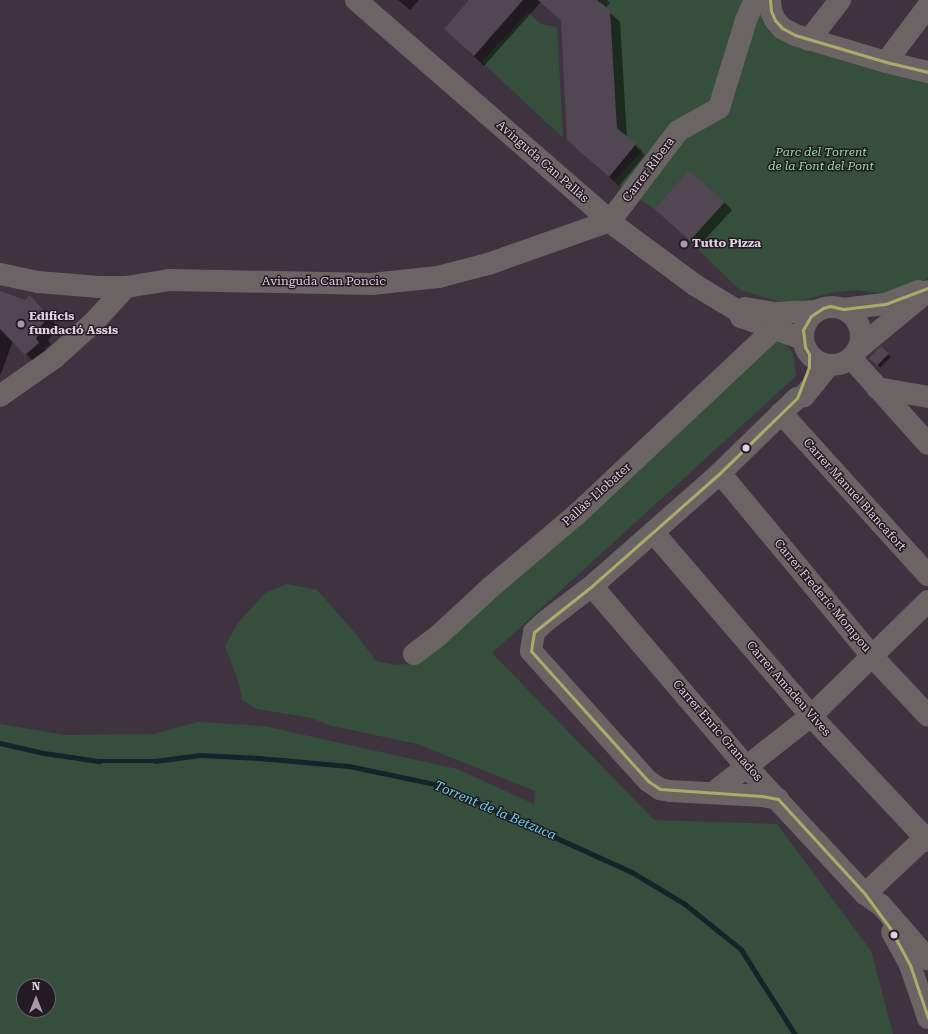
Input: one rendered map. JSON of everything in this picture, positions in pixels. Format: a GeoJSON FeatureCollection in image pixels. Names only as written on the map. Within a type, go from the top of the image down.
{"type":"FeatureCollection","features":[{"type":"Feature","properties":{"kind":"street","name":"Avinguda Can Pallàs"},"geometry":{"type":"LineString","coordinates":[[356,0],[610,221],[695,285],[738,311],[741,317],[774,329],[806,346]]}},
{"type":"Feature","properties":{"kind":"street","name":"Carrer Ribera"},"geometry":{"type":"LineString","coordinates":[[610,221],[678,131],[719,108],[746,20],[755,0]]}},
{"type":"Feature","properties":{"kind":"street"},"geometry":{"type":"LineString","coordinates":[[770,0],[773,16],[782,28],[809,40],[886,62],[928,72]]}},
{"type":"Feature","properties":{"kind":"street"},"geometry":{"type":"LineString","coordinates":[[809,40],[840,0]]}},
{"type":"Feature","properties":{"kind":"street"},"geometry":{"type":"LineString","coordinates":[[886,62],[928,6]]}},
{"type":"Feature","properties":{"kind":"street","name":"Avinguda Can Poncic"},"geometry":{"type":"LineString","coordinates":[[0,274],[38,282],[99,287],[126,287],[170,280],[372,284],[438,277],[488,264],[610,221]]}},
{"type":"Feature","properties":{"kind":"street"},"geometry":{"type":"LineString","coordinates":[[0,396],[54,358],[93,323],[126,287]]}},
{"type":"Feature","properties":{"kind":"street"},"geometry":{"type":"LineString","coordinates":[[738,311],[745,308],[764,312],[786,313],[817,311],[830,306],[844,309],[885,304],[928,289]]}},
{"type":"Feature","properties":{"kind":"street"},"geometry":{"type":"LineString","coordinates":[[806,346],[815,359],[829,365],[837,364],[855,353],[928,289]]}},
{"type":"Feature","properties":{"kind":"street"},"geometry":{"type":"LineString","coordinates":[[844,309],[854,316],[858,322],[862,335],[855,353]]}},
{"type":"Feature","properties":{"kind":"street"},"geometry":{"type":"LineString","coordinates":[[797,398],[798,391],[807,373],[806,323],[817,311]]}},
{"type":"Feature","properties":{"kind":"street","name":"Pallàs-Llobater"},"geometry":{"type":"LineString","coordinates":[[414,654],[439,635],[491,587],[581,511],[659,439],[706,391],[774,329]]}},
{"type":"Feature","properties":{"kind":"street"},"geometry":{"type":"LineString","coordinates":[[855,353],[877,388],[928,444]]}},
{"type":"Feature","properties":{"kind":"street"},"geometry":{"type":"LineString","coordinates":[[778,799],[762,796],[670,791],[660,789],[648,781],[531,651],[534,632],[592,586],[720,473],[797,398],[804,396],[829,365]]}},
{"type":"Feature","properties":{"kind":"street"},"geometry":{"type":"LineString","coordinates":[[877,388],[928,397]]}},
{"type":"Feature","properties":{"kind":"street","name":"Carrer Manuel Blancafort"},"geometry":{"type":"LineString","coordinates":[[781,413],[928,575]]}},
{"type":"Feature","properties":{"kind":"street","name":"Carrer Frederic Mompou"},"geometry":{"type":"LineString","coordinates":[[720,473],[871,655],[928,716]]}},
{"type":"Feature","properties":{"kind":"street","name":"Carrer Amadeu Vives"},"geometry":{"type":"LineString","coordinates":[[654,532],[811,716],[927,838]]}},
{"type":"Feature","properties":{"kind":"street","name":"Carrer Enric Granados"},"geometry":{"type":"LineString","coordinates":[[592,586],[746,766],[865,894],[881,905],[928,959]]}},
{"type":"Feature","properties":{"kind":"street"},"geometry":{"type":"LineString","coordinates":[[713,793],[811,716],[928,600]]}},
{"type":"Feature","properties":{"kind":"street"},"geometry":{"type":"LineString","coordinates":[[927,838],[865,894],[890,928],[910,965],[928,1018]]}},
{"type":"Feature","properties":{"kind":"green space","name":"Parc del Torrent de la Font del Pont"},"geometry":{"type":"Polygon","coordinates":[[[597,0],[759,0],[759,10],[765,26],[786,42],[928,77],[928,278],[920,284],[889,294],[857,290],[830,293],[799,301],[778,301],[740,290],[689,241],[724,202],[689,170],[654,209],[614,181],[643,150],[617,128],[610,10],[597,0]]]}},
{"type":"Feature","properties":{"kind":"green space"},"geometry":{"type":"Polygon","coordinates":[[[528,12],[541,24],[557,27],[563,138],[482,62],[528,12]]]}},
{"type":"Feature","properties":{"kind":"green space"},"geometry":{"type":"Polygon","coordinates":[[[769,340],[782,340],[793,353],[796,376],[492,653],[654,820],[777,824],[871,951],[893,1034],[0,1034],[0,724],[64,735],[153,734],[198,722],[264,726],[457,769],[534,804],[535,791],[417,744],[328,725],[312,718],[257,709],[242,700],[239,683],[225,646],[238,623],[265,593],[287,584],[317,590],[356,634],[376,661],[396,665],[418,663],[429,656],[769,340]]]}},
{"type":"Feature","properties":{"kind":"building"},"geometry":{"type":"Polygon","coordinates":[[[469,0],[523,0],[474,56],[444,29],[469,0]]]}},
{"type":"Feature","properties":{"kind":"building"},"geometry":{"type":"Polygon","coordinates":[[[538,0],[597,0],[610,10],[617,128],[636,144],[609,177],[567,140],[561,21],[538,0]]]}},
{"type":"Feature","properties":{"kind":"building"},"geometry":{"type":"Polygon","coordinates":[[[689,170],[725,202],[690,241],[654,209],[689,170]]]}},
{"type":"Feature","properties":{"kind":"building","name":"Edificis fundació Assis"},"geometry":{"type":"Polygon","coordinates":[[[0,291],[25,300],[30,295],[49,317],[38,329],[41,333],[36,338],[39,343],[25,355],[0,329],[0,291]]]}},
{"type":"Feature","properties":{"kind":"building"},"geometry":{"type":"Polygon","coordinates":[[[881,346],[889,354],[877,366],[869,358],[881,346]]]}},
{"type":"Feature","properties":{"kind":"waterway","name":"Torrent de la Betzuca"},"geometry":{"type":"LineString","coordinates":[[0,743],[44,753],[99,761],[155,761],[200,755],[259,758],[349,766],[440,785],[632,872],[685,904],[741,949],[795,1034]]}},
{"type":"Feature","properties":{"kind":"transit line"},"geometry":{"type":"LineString","coordinates":[[770,0],[771,11],[775,20],[782,28],[795,35],[886,62],[928,72]]}},
{"type":"Feature","properties":{"kind":"transit line"},"geometry":{"type":"LineString","coordinates":[[928,288],[885,304],[843,309],[830,306],[823,308],[811,316],[803,330],[805,347],[809,354],[809,367],[797,398],[720,473],[592,586],[534,632],[531,651],[648,781],[660,789],[762,796],[778,799],[865,894],[890,928],[910,965],[928,1018]]}},
{"type":"Feature","properties":{"kind":"place","name":"Tutto Pizza"},"geometry":{"type":"Point","coordinates":[684,244]}},
{"type":"Feature","properties":{"kind":"place","name":"Edificis fundació Assis"},"geometry":{"type":"Point","coordinates":[21,324]}}]}
